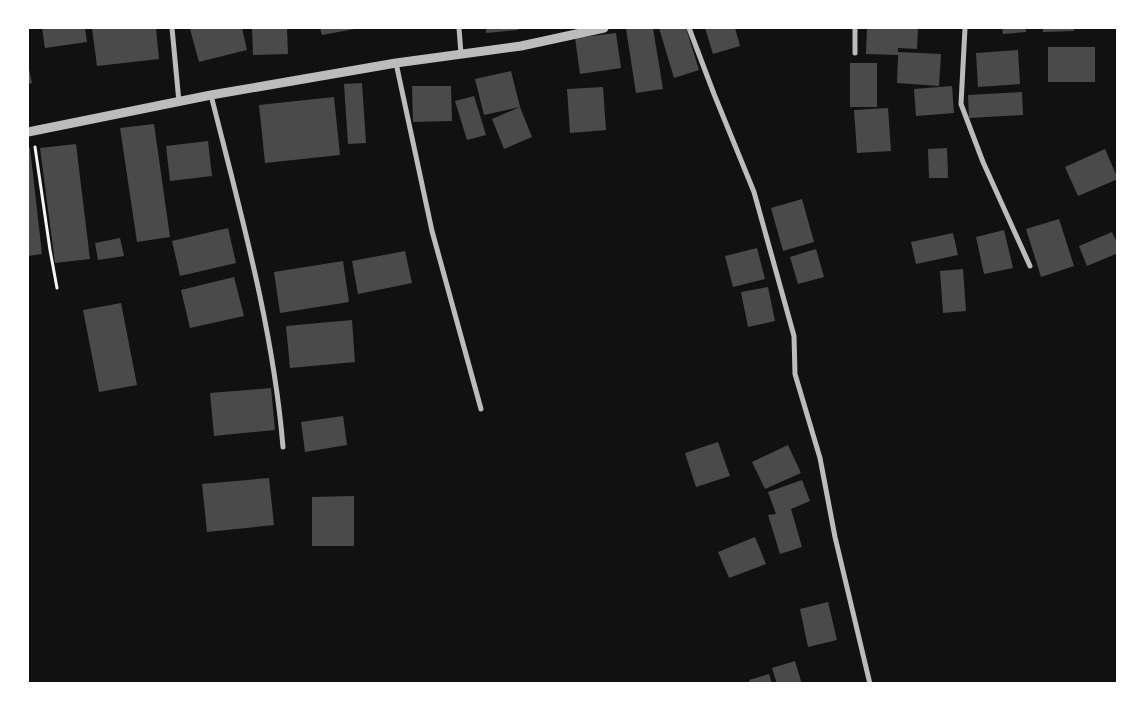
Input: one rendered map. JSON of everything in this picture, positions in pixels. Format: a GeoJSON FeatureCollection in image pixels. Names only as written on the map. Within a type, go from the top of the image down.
{"type":"FeatureCollection","features":[{"type":"Feature","properties":{"kind":"street"},"geometry":{"type":"LineString","coordinates":[[172,28],[179,102]]}},
{"type":"Feature","properties":{"kind":"street"},"geometry":{"type":"LineString","coordinates":[[459,28],[461,54]]}},
{"type":"Feature","properties":{"kind":"street"},"geometry":{"type":"LineString","coordinates":[[30,132],[211,95],[396,63],[521,46],[600,28]]}},
{"type":"Feature","properties":{"kind":"street"},"geometry":{"type":"LineString","coordinates":[[689,28],[754,192],[794,336],[795,374],[820,458],[835,537],[870,684]]}},
{"type":"Feature","properties":{"kind":"street"},"geometry":{"type":"LineString","coordinates":[[855,28],[855,53]]}},
{"type":"Feature","properties":{"kind":"street"},"geometry":{"type":"LineString","coordinates":[[965,28],[961,104],[982,162],[1030,266]]}},
{"type":"Feature","properties":{"kind":"street"},"geometry":{"type":"LineString","coordinates":[[396,63],[432,231],[481,409]]}},
{"type":"Feature","properties":{"kind":"street"},"geometry":{"type":"LineString","coordinates":[[211,95],[260,294],[273,358],[283,447]]}},
{"type":"Feature","properties":{"kind":"path"},"geometry":{"type":"LineString","coordinates":[[30,132],[57,288]]}},
{"type":"Feature","properties":{"kind":"building"},"geometry":{"type":"Polygon","coordinates":[[[42,28],[85,28],[87,42],[45,48],[42,28]]]}},
{"type":"Feature","properties":{"kind":"building"},"geometry":{"type":"Polygon","coordinates":[[[92,28],[156,28],[159,59],[97,66],[92,28]]]}},
{"type":"Feature","properties":{"kind":"building"},"geometry":{"type":"Polygon","coordinates":[[[242,28],[247,50],[199,62],[190,29],[242,28]]]}},
{"type":"Feature","properties":{"kind":"building"},"geometry":{"type":"Polygon","coordinates":[[[252,28],[287,28],[288,54],[253,55],[252,28]]]}},
{"type":"Feature","properties":{"kind":"building"},"geometry":{"type":"Polygon","coordinates":[[[320,28],[360,28],[322,35],[320,28]]]}},
{"type":"Feature","properties":{"kind":"building"},"geometry":{"type":"Polygon","coordinates":[[[486,28],[518,28],[518,30],[486,33],[486,28]]]}},
{"type":"Feature","properties":{"kind":"building"},"geometry":{"type":"Polygon","coordinates":[[[653,28],[663,89],[636,93],[626,29],[653,28]]]}},
{"type":"Feature","properties":{"kind":"building"},"geometry":{"type":"Polygon","coordinates":[[[659,28],[686,28],[699,70],[674,78],[659,28]]]}},
{"type":"Feature","properties":{"kind":"building"},"geometry":{"type":"Polygon","coordinates":[[[705,28],[735,28],[740,46],[713,54],[705,28]]]}},
{"type":"Feature","properties":{"kind":"building"},"geometry":{"type":"Polygon","coordinates":[[[867,28],[918,28],[917,49],[898,48],[898,52],[941,54],[939,86],[897,83],[898,55],[866,54],[867,28]]]}},
{"type":"Feature","properties":{"kind":"building"},"geometry":{"type":"Polygon","coordinates":[[[1002,28],[1026,28],[1026,32],[1003,34],[1002,28]]]}},
{"type":"Feature","properties":{"kind":"building"},"geometry":{"type":"Polygon","coordinates":[[[1043,28],[1074,28],[1074,31],[1043,32],[1043,28]]]}},
{"type":"Feature","properties":{"kind":"building"},"geometry":{"type":"Polygon","coordinates":[[[616,33],[621,68],[580,74],[575,38],[616,33]]]}},
{"type":"Feature","properties":{"kind":"building"},"geometry":{"type":"Polygon","coordinates":[[[1048,47],[1095,47],[1095,82],[1048,82],[1048,47]]]}},
{"type":"Feature","properties":{"kind":"building"},"geometry":{"type":"Polygon","coordinates":[[[1018,50],[1020,84],[978,87],[976,53],[1018,50]]]}},
{"type":"Feature","properties":{"kind":"building"},"geometry":{"type":"Polygon","coordinates":[[[850,63],[877,63],[877,107],[850,107],[850,63]]]}},
{"type":"Feature","properties":{"kind":"building"},"geometry":{"type":"Polygon","coordinates":[[[28,64],[32,83],[28,84],[28,64]]]}},
{"type":"Feature","properties":{"kind":"building"},"geometry":{"type":"Polygon","coordinates":[[[511,71],[520,107],[484,115],[475,79],[511,71]]]}},
{"type":"Feature","properties":{"kind":"building"},"geometry":{"type":"Polygon","coordinates":[[[362,83],[366,143],[348,144],[344,84],[362,83]]]}},
{"type":"Feature","properties":{"kind":"building"},"geometry":{"type":"Polygon","coordinates":[[[412,86],[451,86],[452,121],[413,122],[412,86]]]}},
{"type":"Feature","properties":{"kind":"building"},"geometry":{"type":"Polygon","coordinates":[[[952,86],[954,113],[916,116],[914,89],[952,86]]]}},
{"type":"Feature","properties":{"kind":"building"},"geometry":{"type":"Polygon","coordinates":[[[603,87],[606,130],[570,133],[567,89],[603,87]]]}},
{"type":"Feature","properties":{"kind":"building"},"geometry":{"type":"Polygon","coordinates":[[[1022,92],[1023,115],[969,118],[968,95],[1022,92]]]}},
{"type":"Feature","properties":{"kind":"building"},"geometry":{"type":"Polygon","coordinates":[[[474,96],[486,135],[467,140],[455,101],[474,96]]]}},
{"type":"Feature","properties":{"kind":"building"},"geometry":{"type":"Polygon","coordinates":[[[334,97],[340,155],[265,163],[259,105],[334,97]]]}},
{"type":"Feature","properties":{"kind":"building"},"geometry":{"type":"Polygon","coordinates":[[[520,107],[532,137],[504,149],[492,119],[520,107]]]}},
{"type":"Feature","properties":{"kind":"building"},"geometry":{"type":"Polygon","coordinates":[[[888,108],[891,151],[857,153],[854,110],[888,108]]]}},
{"type":"Feature","properties":{"kind":"building"},"geometry":{"type":"Polygon","coordinates":[[[154,124],[170,237],[137,242],[120,128],[154,124]]]}},
{"type":"Feature","properties":{"kind":"building"},"geometry":{"type":"Polygon","coordinates":[[[208,141],[212,176],[170,181],[166,146],[208,141]]]}},
{"type":"Feature","properties":{"kind":"building"},"geometry":{"type":"Polygon","coordinates":[[[76,144],[90,259],[55,263],[40,148],[76,144]]]}},
{"type":"Feature","properties":{"kind":"building"},"geometry":{"type":"Polygon","coordinates":[[[28,148],[30,148],[42,254],[28,256],[28,148]]]}},
{"type":"Feature","properties":{"kind":"building"},"geometry":{"type":"Polygon","coordinates":[[[947,148],[948,178],[929,178],[928,149],[947,148]]]}},
{"type":"Feature","properties":{"kind":"building"},"geometry":{"type":"Polygon","coordinates":[[[1105,149],[1118,179],[1078,196],[1065,167],[1105,149]]]}},
{"type":"Feature","properties":{"kind":"building"},"geometry":{"type":"Polygon","coordinates":[[[802,199],[814,242],[783,251],[771,208],[802,199]]]}},
{"type":"Feature","properties":{"kind":"building"},"geometry":{"type":"Polygon","coordinates":[[[1059,219],[1074,266],[1041,277],[1026,229],[1059,219]]]}},
{"type":"Feature","properties":{"kind":"building"},"geometry":{"type":"Polygon","coordinates":[[[228,228],[236,263],[180,276],[172,241],[228,228]]]}},
{"type":"Feature","properties":{"kind":"building"},"geometry":{"type":"Polygon","coordinates":[[[1004,230],[1013,268],[984,274],[976,237],[1004,230]]]}},
{"type":"Feature","properties":{"kind":"building"},"geometry":{"type":"Polygon","coordinates":[[[1112,232],[1118,245],[1118,253],[1087,266],[1079,246],[1112,232]]]}},
{"type":"Feature","properties":{"kind":"building"},"geometry":{"type":"Polygon","coordinates":[[[953,233],[958,255],[916,264],[911,242],[953,233]]]}},
{"type":"Feature","properties":{"kind":"building"},"geometry":{"type":"Polygon","coordinates":[[[120,238],[124,256],[98,260],[95,243],[120,238]]]}},
{"type":"Feature","properties":{"kind":"building"},"geometry":{"type":"Polygon","coordinates":[[[757,248],[765,279],[733,287],[725,256],[757,248]]]}},
{"type":"Feature","properties":{"kind":"building"},"geometry":{"type":"Polygon","coordinates":[[[816,249],[824,277],[798,284],[790,257],[816,249]]]}},
{"type":"Feature","properties":{"kind":"building"},"geometry":{"type":"Polygon","coordinates":[[[405,251],[412,283],[358,294],[352,261],[405,251]]]}},
{"type":"Feature","properties":{"kind":"building"},"geometry":{"type":"Polygon","coordinates":[[[343,261],[349,302],[280,313],[274,272],[343,261]]]}},
{"type":"Feature","properties":{"kind":"building"},"geometry":{"type":"Polygon","coordinates":[[[963,269],[966,311],[943,313],[940,271],[963,269]]]}},
{"type":"Feature","properties":{"kind":"building"},"geometry":{"type":"Polygon","coordinates":[[[234,277],[244,316],[190,328],[181,290],[234,277]]]}},
{"type":"Feature","properties":{"kind":"building"},"geometry":{"type":"Polygon","coordinates":[[[768,287],[775,321],[748,327],[741,292],[768,287]]]}},
{"type":"Feature","properties":{"kind":"building"},"geometry":{"type":"Polygon","coordinates":[[[121,303],[137,385],[99,392],[83,310],[121,303]]]}},
{"type":"Feature","properties":{"kind":"building"},"geometry":{"type":"Polygon","coordinates":[[[352,320],[355,362],[290,368],[286,326],[352,320]]]}},
{"type":"Feature","properties":{"kind":"building"},"geometry":{"type":"Polygon","coordinates":[[[271,388],[275,430],[214,436],[210,393],[271,388]]]}},
{"type":"Feature","properties":{"kind":"building"},"geometry":{"type":"Polygon","coordinates":[[[343,416],[347,445],[305,452],[301,422],[343,416]]]}},
{"type":"Feature","properties":{"kind":"building"},"geometry":{"type":"Polygon","coordinates":[[[718,442],[730,476],[696,487],[685,453],[718,442]]]}},
{"type":"Feature","properties":{"kind":"building"},"geometry":{"type":"Polygon","coordinates":[[[788,445],[801,473],[765,489],[752,462],[788,445]]]}},
{"type":"Feature","properties":{"kind":"building"},"geometry":{"type":"Polygon","coordinates":[[[269,478],[274,525],[207,532],[202,484],[269,478]]]}},
{"type":"Feature","properties":{"kind":"building"},"geometry":{"type":"Polygon","coordinates":[[[802,480],[810,501],[791,509],[802,547],[780,554],[768,515],[776,514],[768,492],[802,480]]]}},
{"type":"Feature","properties":{"kind":"building"},"geometry":{"type":"Polygon","coordinates":[[[354,496],[354,546],[312,546],[312,497],[354,496]]]}},
{"type":"Feature","properties":{"kind":"building"},"geometry":{"type":"Polygon","coordinates":[[[755,537],[766,564],[729,578],[718,552],[755,537]]]}},
{"type":"Feature","properties":{"kind":"building"},"geometry":{"type":"Polygon","coordinates":[[[828,602],[837,640],[808,647],[800,609],[828,602]]]}},
{"type":"Feature","properties":{"kind":"building"},"geometry":{"type":"Polygon","coordinates":[[[795,661],[802,684],[777,684],[772,668],[795,661]]]}},
{"type":"Feature","properties":{"kind":"building"},"geometry":{"type":"Polygon","coordinates":[[[769,674],[772,684],[750,684],[749,680],[769,674]]]}}]}
